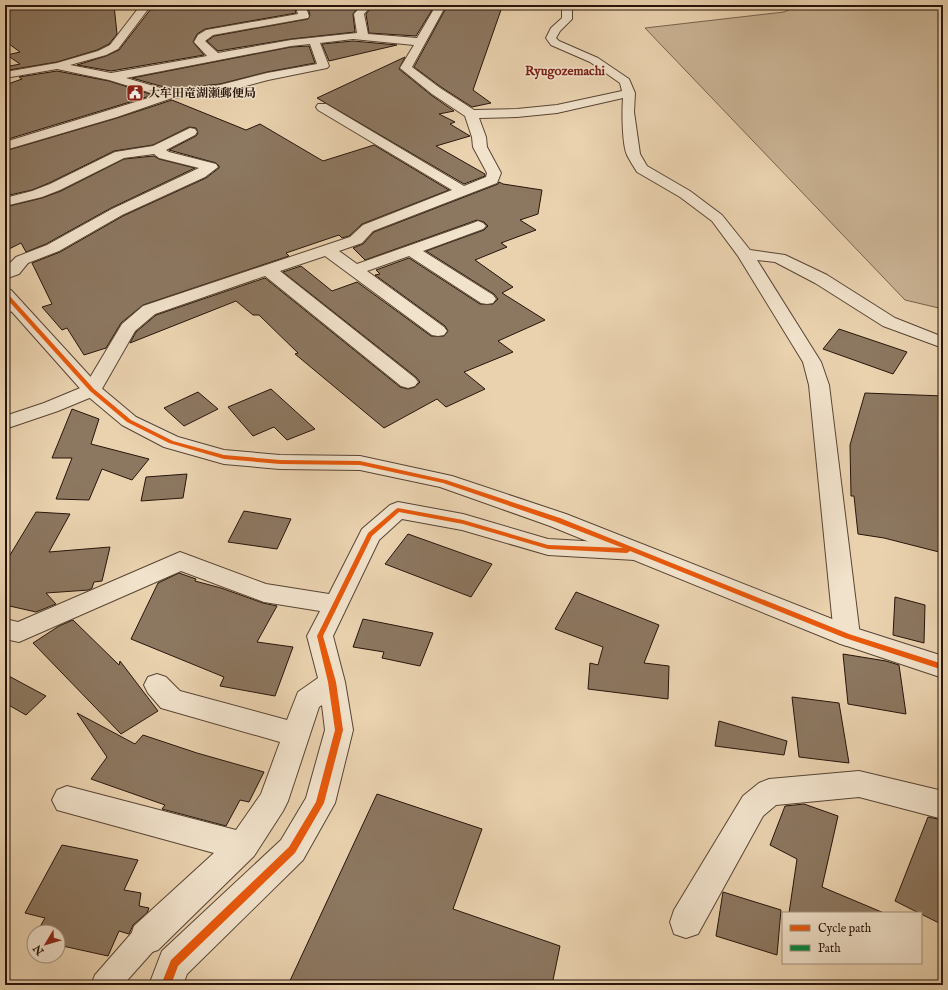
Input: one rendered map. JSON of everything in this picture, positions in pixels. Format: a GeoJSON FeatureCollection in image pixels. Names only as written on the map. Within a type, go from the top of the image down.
{"type":"FeatureCollection","features":[{"type":"Feature","properties":{"kind":"street"},"geometry":{"type":"LineString","coordinates":[[216,57],[199,42],[202,37],[210,32],[304,16],[300,5]]}},
{"type":"Feature","properties":{"kind":"street"},"geometry":{"type":"LineString","coordinates":[[363,36],[359,14],[367,5]]}},
{"type":"Feature","properties":{"kind":"street"},"geometry":{"type":"LineString","coordinates":[[422,5],[440,7],[406,68],[436,91],[471,114],[517,113],[557,109],[629,93]]}},
{"type":"Feature","properties":{"kind":"street"},"geometry":{"type":"LineString","coordinates":[[567,5],[567,19],[555,30],[551,38],[555,43],[594,60],[625,81],[629,93],[628,112],[633,154],[642,169],[685,194],[717,218],[745,254],[812,362],[819,385],[847,636]]}},
{"type":"Feature","properties":{"kind":"street"},"geometry":{"type":"LineString","coordinates":[[5,75],[57,66],[102,53],[114,47],[144,8]]}},
{"type":"Feature","properties":{"kind":"street"},"geometry":{"type":"LineString","coordinates":[[111,77],[314,40],[363,36],[421,42]]}},
{"type":"Feature","properties":{"kind":"street"},"geometry":{"type":"LineString","coordinates":[[5,146],[170,96],[220,89],[267,77],[324,66],[314,40]]}},
{"type":"Feature","properties":{"kind":"street"},"geometry":{"type":"LineString","coordinates":[[57,66],[111,77],[170,96]]}},
{"type":"Feature","properties":{"kind":"street"},"geometry":{"type":"LineString","coordinates":[[322,107],[463,191]]}},
{"type":"Feature","properties":{"kind":"street"},"geometry":{"type":"LineString","coordinates":[[5,423],[51,407],[92,390],[128,328],[149,310],[356,240],[368,228],[492,180],[494,173],[480,147],[479,137],[471,114]]}},
{"type":"Feature","properties":{"kind":"street"},"geometry":{"type":"LineString","coordinates":[[5,202],[37,194],[55,187],[120,155],[157,149],[190,132]]}},
{"type":"Feature","properties":{"kind":"street"},"geometry":{"type":"LineString","coordinates":[[5,274],[13,271],[22,260],[53,248],[117,212],[200,174],[211,166],[164,155],[157,149]]}},
{"type":"Feature","properties":{"kind":"street"},"geometry":{"type":"LineString","coordinates":[[355,270],[478,226]]}},
{"type":"Feature","properties":{"kind":"street"},"geometry":{"type":"LineString","coordinates":[[328,250],[438,331]]}},
{"type":"Feature","properties":{"kind":"street"},"geometry":{"type":"LineString","coordinates":[[411,250],[486,299]]}},
{"type":"Feature","properties":{"kind":"street"},"geometry":{"type":"LineString","coordinates":[[745,254],[779,258],[821,279],[888,322],[943,344]]}},
{"type":"Feature","properties":{"kind":"street"},"geometry":{"type":"LineString","coordinates":[[268,270],[408,382]]}},
{"type":"Feature","properties":{"kind":"street"},"geometry":{"type":"LineString","coordinates":[[8,302],[92,390],[129,421],[171,442],[224,457],[280,462],[360,463],[444,481],[558,520],[847,636],[943,667]]}},
{"type":"Feature","properties":{"kind":"street"},"geometry":{"type":"LineString","coordinates":[[166,985],[174,963],[292,850],[320,803],[339,730],[332,682],[320,636],[370,535],[398,510],[463,522],[548,547],[635,552]]}},
{"type":"Feature","properties":{"kind":"street"},"geometry":{"type":"LineString","coordinates":[[5,629],[20,632],[180,561],[264,593],[335,604]]}},
{"type":"Feature","properties":{"kind":"street"},"geometry":{"type":"LineString","coordinates":[[146,938],[243,846],[273,801],[308,700],[332,682]]}},
{"type":"Feature","properties":{"kind":"street"},"geometry":{"type":"LineString","coordinates":[[157,685],[171,700],[296,734]]}},
{"type":"Feature","properties":{"kind":"street"},"geometry":{"type":"LineString","coordinates":[[686,922],[753,806],[769,792],[859,784],[943,805]]}},
{"type":"Feature","properties":{"kind":"street"},"geometry":{"type":"LineString","coordinates":[[67,800],[243,846]]}},
{"type":"Feature","properties":{"kind":"lane"},"geometry":{"type":"LineString","coordinates":[[105,985],[146,938]]}},
{"type":"Feature","properties":{"kind":"shaded area"},"geometry":{"type":"Polygon","coordinates":[[[799,5],[943,5],[943,309],[905,300],[645,28],[784,12],[799,5]]]}},
{"type":"Feature","properties":{"kind":"building"},"geometry":{"type":"Polygon","coordinates":[[[5,5],[114,5],[117,34],[109,44],[97,50],[57,62],[9,70],[5,67],[20,64],[7,55],[20,52],[5,41],[5,5]]]}},
{"type":"Feature","properties":{"kind":"building"},"geometry":{"type":"Polygon","coordinates":[[[154,5],[294,5],[296,13],[205,29],[197,34],[193,42],[204,55],[111,71],[77,65],[106,56],[119,50],[154,5]]]}},
{"type":"Feature","properties":{"kind":"building"},"geometry":{"type":"Polygon","coordinates":[[[307,5],[360,5],[353,14],[355,32],[291,39],[218,51],[207,41],[214,36],[308,19],[310,15],[307,5]]]}},
{"type":"Feature","properties":{"kind":"building"},"geometry":{"type":"Polygon","coordinates":[[[373,5],[416,5],[418,8],[432,10],[416,36],[369,33],[366,14],[373,5]]]}},
{"type":"Feature","properties":{"kind":"building"},"geometry":{"type":"Polygon","coordinates":[[[446,5],[500,5],[500,7],[502,7],[473,90],[491,103],[472,107],[414,67],[446,8],[446,5]]]}},
{"type":"Feature","properties":{"kind":"building"},"geometry":{"type":"Polygon","coordinates":[[[353,41],[397,45],[329,61],[322,44],[353,41]]]}},
{"type":"Feature","properties":{"kind":"building"},"geometry":{"type":"Polygon","coordinates":[[[309,46],[315,63],[267,72],[220,84],[171,89],[132,78],[291,47],[309,46]]]}},
{"type":"Feature","properties":{"kind":"building"},"geometry":{"type":"Polygon","coordinates":[[[405,57],[399,69],[431,95],[454,111],[439,114],[455,122],[450,124],[470,136],[436,146],[485,174],[485,176],[464,184],[317,98],[405,57]]]}},
{"type":"Feature","properties":{"kind":"building"},"geometry":{"type":"Polygon","coordinates":[[[57,71],[109,81],[153,95],[5,140],[5,85],[22,79],[19,77],[57,71]]]}},
{"type":"Feature","properties":{"kind":"building"},"geometry":{"type":"Polygon","coordinates":[[[172,100],[246,130],[260,124],[323,161],[374,145],[449,190],[362,224],[349,236],[342,238],[339,235],[286,253],[289,256],[143,305],[121,323],[106,348],[84,355],[67,328],[62,330],[42,307],[52,304],[32,263],[60,252],[123,216],[206,178],[219,168],[219,166],[216,163],[169,150],[196,136],[198,133],[196,128],[189,127],[153,145],[114,151],[49,183],[32,190],[5,196],[5,151],[172,100]]]}},
{"type":"Feature","properties":{"kind":"building"},"geometry":{"type":"Polygon","coordinates":[[[154,156],[159,159],[195,168],[111,208],[46,244],[26,252],[21,243],[5,251],[5,207],[42,198],[61,191],[124,159],[154,156]]]}},
{"type":"Feature","properties":{"kind":"building"},"geometry":{"type":"Polygon","coordinates":[[[499,182],[503,184],[542,190],[538,214],[520,220],[536,230],[501,243],[507,247],[475,260],[513,287],[502,293],[545,320],[498,341],[513,352],[464,372],[485,389],[446,407],[437,399],[384,428],[295,354],[298,353],[259,315],[253,315],[236,301],[130,343],[136,332],[156,315],[265,278],[400,387],[408,389],[415,387],[420,382],[416,377],[283,272],[301,266],[332,291],[357,282],[431,336],[444,336],[448,331],[445,326],[375,275],[380,274],[376,270],[409,258],[480,304],[493,304],[498,299],[494,294],[426,251],[484,230],[488,226],[484,222],[477,220],[365,260],[353,248],[363,244],[374,232],[498,184],[499,182]]]}},
{"type":"Feature","properties":{"kind":"building"},"geometry":{"type":"Polygon","coordinates":[[[839,329],[907,352],[893,374],[823,349],[839,329]]]}},
{"type":"Feature","properties":{"kind":"building"},"geometry":{"type":"Polygon","coordinates":[[[271,389],[315,429],[287,440],[274,427],[253,436],[228,407],[271,389]]]}},
{"type":"Feature","properties":{"kind":"building"},"geometry":{"type":"Polygon","coordinates":[[[198,392],[218,409],[184,426],[164,408],[198,392]]]}},
{"type":"Feature","properties":{"kind":"building"},"geometry":{"type":"Polygon","coordinates":[[[865,393],[943,396],[943,553],[884,538],[858,534],[854,496],[851,496],[850,445],[865,393]]]}},
{"type":"Feature","properties":{"kind":"building"},"geometry":{"type":"Polygon","coordinates":[[[72,409],[99,419],[91,444],[149,459],[132,480],[102,469],[89,500],[56,499],[72,458],[52,458],[72,409]]]}},
{"type":"Feature","properties":{"kind":"building"},"geometry":{"type":"Polygon","coordinates":[[[187,474],[183,498],[141,501],[146,477],[187,474]]]}},
{"type":"Feature","properties":{"kind":"building"},"geometry":{"type":"Polygon","coordinates":[[[244,511],[291,519],[277,549],[228,542],[244,511]]]}},
{"type":"Feature","properties":{"kind":"building"},"geometry":{"type":"Polygon","coordinates":[[[36,512],[70,514],[49,552],[110,547],[102,581],[94,582],[92,588],[89,590],[46,593],[56,604],[36,612],[5,605],[5,561],[36,512]]]}},
{"type":"Feature","properties":{"kind":"building"},"geometry":{"type":"Polygon","coordinates":[[[408,534],[492,564],[471,597],[385,564],[408,534]]]}},
{"type":"Feature","properties":{"kind":"building"},"geometry":{"type":"Polygon","coordinates":[[[179,573],[196,579],[195,581],[221,588],[263,603],[277,606],[257,642],[293,647],[275,696],[220,686],[224,677],[131,639],[158,583],[179,573]]]}},
{"type":"Feature","properties":{"kind":"building"},"geometry":{"type":"Polygon","coordinates":[[[576,592],[659,625],[644,663],[669,666],[668,699],[588,689],[590,663],[598,665],[603,647],[555,629],[576,592]]]}},
{"type":"Feature","properties":{"kind":"building"},"geometry":{"type":"Polygon","coordinates":[[[895,597],[925,605],[924,643],[893,635],[895,597]]]}},
{"type":"Feature","properties":{"kind":"building"},"geometry":{"type":"Polygon","coordinates":[[[363,619],[433,633],[420,666],[382,658],[384,652],[353,647],[363,619]]]}},
{"type":"Feature","properties":{"kind":"building"},"geometry":{"type":"Polygon","coordinates":[[[73,620],[119,665],[120,661],[158,711],[121,734],[33,643],[59,626],[73,620]]]}},
{"type":"Feature","properties":{"kind":"building"},"geometry":{"type":"Polygon","coordinates":[[[843,654],[886,661],[899,665],[906,714],[848,704],[843,654]]]}},
{"type":"Feature","properties":{"kind":"building"},"geometry":{"type":"Polygon","coordinates":[[[5,674],[46,696],[26,715],[5,703],[5,674]]]}},
{"type":"Feature","properties":{"kind":"building"},"geometry":{"type":"Polygon","coordinates":[[[792,697],[839,703],[849,763],[799,757],[792,697]]]}},
{"type":"Feature","properties":{"kind":"building"},"geometry":{"type":"Polygon","coordinates":[[[77,713],[135,744],[143,735],[197,753],[264,772],[249,802],[240,800],[226,826],[162,809],[165,805],[91,779],[107,757],[77,713]]]}},
{"type":"Feature","properties":{"kind":"building"},"geometry":{"type":"Polygon","coordinates":[[[719,721],[787,741],[784,755],[715,746],[719,721]]]}},
{"type":"Feature","properties":{"kind":"building"},"geometry":{"type":"Polygon","coordinates":[[[377,794],[482,829],[453,909],[560,946],[552,985],[288,985],[377,794]]]}},
{"type":"Feature","properties":{"kind":"building"},"geometry":{"type":"Polygon","coordinates":[[[804,804],[838,816],[822,887],[882,912],[789,912],[797,859],[770,845],[785,806],[804,804]]]}},
{"type":"Feature","properties":{"kind":"building"},"geometry":{"type":"Polygon","coordinates":[[[928,817],[943,820],[943,925],[922,914],[922,912],[917,912],[895,901],[928,817]]]}},
{"type":"Feature","properties":{"kind":"building"},"geometry":{"type":"Polygon","coordinates":[[[62,845],[138,860],[124,890],[141,893],[139,906],[149,908],[147,913],[133,925],[129,934],[119,931],[108,956],[66,947],[66,924],[42,924],[45,918],[25,913],[62,845]]]}},
{"type":"Feature","properties":{"kind":"building"},"geometry":{"type":"Polygon","coordinates":[[[723,892],[781,910],[777,955],[716,936],[723,892]]]}},
{"type":"Feature","properties":{"kind":"marked path"},"geometry":{"type":"LineString","coordinates":[[144,8],[147,5]]}},
{"type":"Feature","properties":{"kind":"cycle path"},"geometry":{"type":"LineString","coordinates":[[5,294],[92,390],[129,421],[171,442],[224,457],[280,462],[360,463],[444,481],[558,520],[847,636],[943,667]]}},
{"type":"Feature","properties":{"kind":"cycle path"},"geometry":{"type":"LineString","coordinates":[[166,985],[174,963],[292,850],[320,803],[339,730],[332,682],[320,636],[370,535],[398,510],[463,522],[548,547],[627,551]]}},
{"type":"Feature","properties":{"kind":"place","name":"大牟田竜湖瀬郵便局"},"geometry":{"type":"Point","coordinates":[135,93]}},
{"type":"Feature","properties":{"kind":"district","name":"Ryugozemachi"},"geometry":{"type":"Point","coordinates":[565,71]}}]}
